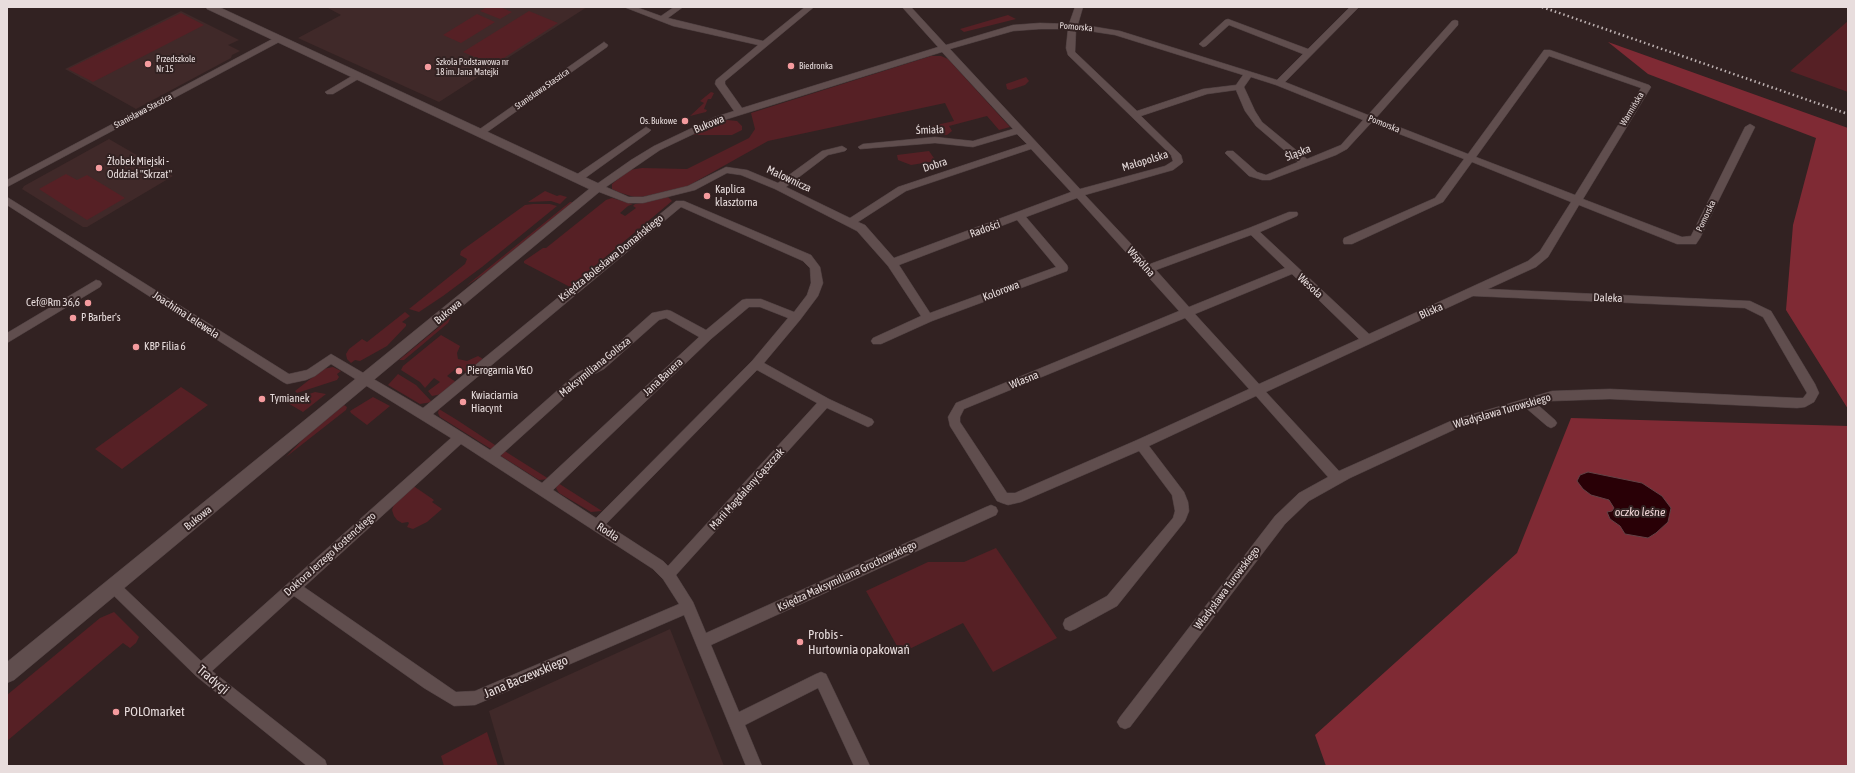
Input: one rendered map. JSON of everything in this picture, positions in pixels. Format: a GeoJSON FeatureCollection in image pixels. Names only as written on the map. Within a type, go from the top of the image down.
{"type":"FeatureCollection","features":[{"type":"Feature","properties":{"kind":"street"},"geometry":{"type":"LineString","coordinates":[[211,7],[598,188]]}},
{"type":"Feature","properties":{"kind":"street"},"geometry":{"type":"LineString","coordinates":[[628,7],[662,19],[765,44]]}},
{"type":"Feature","properties":{"kind":"street"},"geometry":{"type":"LineString","coordinates":[[662,19],[679,7]]}},
{"type":"Feature","properties":{"kind":"street"},"geometry":{"type":"LineString","coordinates":[[740,112],[720,82],[810,7]]}},
{"type":"Feature","properties":{"kind":"street","name":"Wspólna"},"geometry":{"type":"LineString","coordinates":[[906,7],[1148,269],[1186,313],[1337,478]]}},
{"type":"Feature","properties":{"kind":"street","name":"Małopolska"},"geometry":{"type":"LineString","coordinates":[[1079,7],[1071,32],[1070,48],[1074,57],[1178,157],[1178,162],[1169,168],[1079,194]]}},
{"type":"Feature","properties":{"kind":"street"},"geometry":{"type":"LineString","coordinates":[[1279,83],[1355,7]]}},
{"type":"Feature","properties":{"kind":"street"},"geometry":{"type":"LineString","coordinates":[[1203,44],[1228,22],[1309,53]]}},
{"type":"Feature","properties":{"kind":"street","name":"Śląska"},"geometry":{"type":"LineString","coordinates":[[1230,153],[1253,174],[1261,178],[1266,178],[1333,153],[1344,147],[1455,23]]}},
{"type":"Feature","properties":{"kind":"street","name":"Pomorska"},"geometry":{"type":"LineString","coordinates":[[944,48],[1013,28],[1073,26],[1117,33],[1279,83],[1676,240],[1692,240],[1695,238],[1750,126]]}},
{"type":"Feature","properties":{"kind":"street","name":"Stanisława Staszica"},"geometry":{"type":"LineString","coordinates":[[7,184],[278,39]]}},
{"type":"Feature","properties":{"kind":"street","name":"Stanisława Staszica"},"geometry":{"type":"LineString","coordinates":[[480,133],[604,45]]}},
{"type":"Feature","properties":{"kind":"street","name":"Bukowa"},"geometry":{"type":"LineString","coordinates":[[7,674],[367,380],[598,188],[634,162],[670,141],[697,128],[740,112],[944,48]]}},
{"type":"Feature","properties":{"kind":"street","name":"Warmińska"},"geometry":{"type":"LineString","coordinates":[[1469,158],[1547,52],[1646,87],[1577,201]]}},
{"type":"Feature","properties":{"kind":"street"},"geometry":{"type":"LineString","coordinates":[[1135,115],[1206,91],[1239,87],[1249,74]]}},
{"type":"Feature","properties":{"kind":"street"},"geometry":{"type":"LineString","coordinates":[[330,92],[357,76]]}},
{"type":"Feature","properties":{"kind":"street"},"geometry":{"type":"LineString","coordinates":[[1239,87],[1243,98],[1259,124],[1305,163]]}},
{"type":"Feature","properties":{"kind":"street"},"geometry":{"type":"LineString","coordinates":[[576,179],[646,130]]}},
{"type":"Feature","properties":{"kind":"street","name":"Śmiała"},"geometry":{"type":"LineString","coordinates":[[863,147],[935,140],[973,144],[1019,130]]}},
{"type":"Feature","properties":{"kind":"street","name":"Dobra"},"geometry":{"type":"LineString","coordinates":[[851,222],[902,189],[1033,145]]}},
{"type":"Feature","properties":{"kind":"street"},"geometry":{"type":"LineString","coordinates":[[779,187],[825,153],[842,150]]}},
{"type":"Feature","properties":{"kind":"street"},"geometry":{"type":"LineString","coordinates":[[1348,241],[1439,200],[1469,158]]}},
{"type":"Feature","properties":{"kind":"street","name":"Malownicza"},"geometry":{"type":"LineString","coordinates":[[598,188],[628,200],[644,200],[691,188],[720,172],[732,170],[743,172],[779,187],[861,228],[892,263],[928,318]]}},
{"type":"Feature","properties":{"kind":"street","name":"Radości"},"geometry":{"type":"LineString","coordinates":[[892,263],[1079,194]]}},
{"type":"Feature","properties":{"kind":"street","name":"Joachima Lelewela"},"geometry":{"type":"LineString","coordinates":[[7,200],[287,379],[302,378],[331,358],[367,380]]}},
{"type":"Feature","properties":{"kind":"street","name":"Bliska"},"geometry":{"type":"LineString","coordinates":[[1258,391],[1532,264],[1544,254],[1577,201]]}},
{"type":"Feature","properties":{"kind":"street","name":"Księdza Bolesława Domańskiego"},"geometry":{"type":"LineString","coordinates":[[424,415],[680,202],[801,255],[811,262],[817,272],[818,283],[815,290],[796,317]]}},
{"type":"Feature","properties":{"kind":"street"},"geometry":{"type":"LineString","coordinates":[[1148,269],[1253,231],[1292,214]]}},
{"type":"Feature","properties":{"kind":"street","name":"Kolorowa"},"geometry":{"type":"LineString","coordinates":[[877,341],[928,318],[1062,268],[1018,216]]}},
{"type":"Feature","properties":{"kind":"street","name":"Wesoła"},"geometry":{"type":"LineString","coordinates":[[1253,231],[1368,340]]}},
{"type":"Feature","properties":{"kind":"street"},"geometry":{"type":"LineString","coordinates":[[1186,313],[1293,269]]}},
{"type":"Feature","properties":{"kind":"street"},"geometry":{"type":"LineString","coordinates":[[1509,275],[1513,286],[1526,295]]}},
{"type":"Feature","properties":{"kind":"street"},"geometry":{"type":"LineString","coordinates":[[7,339],[96,284]]}},
{"type":"Feature","properties":{"kind":"street","name":"Daleka"},"geometry":{"type":"LineString","coordinates":[[1470,292],[1746,304]]}},
{"type":"Feature","properties":{"kind":"street","name":"Jana Bauera"},"geometry":{"type":"LineString","coordinates":[[544,490],[707,336],[746,303],[761,303],[796,317]]}},
{"type":"Feature","properties":{"kind":"street","name":"Władysława Turowskiego"},"geometry":{"type":"LineString","coordinates":[[1124,722],[1280,520],[1304,497],[1337,478],[1457,423],[1552,396],[1610,394],[1797,402],[1805,402],[1810,399],[1813,393],[1811,387],[1771,320],[1761,310],[1746,304]]}},
{"type":"Feature","properties":{"kind":"street","name":"Własna"},"geometry":{"type":"LineString","coordinates":[[1141,444],[1016,498],[1008,499],[1002,497],[954,423],[954,416],[960,406],[1186,313]]}},
{"type":"Feature","properties":{"kind":"street","name":"Maksymiliana Golisza"},"geometry":{"type":"LineString","coordinates":[[491,457],[581,376],[600,366],[656,316],[667,314],[707,336]]}},
{"type":"Feature","properties":{"kind":"street"},"geometry":{"type":"LineString","coordinates":[[597,525],[756,364],[796,317]]}},
{"type":"Feature","properties":{"kind":"street"},"geometry":{"type":"LineString","coordinates":[[756,364],[825,402],[868,422]]}},
{"type":"Feature","properties":{"kind":"street","name":"Rodła"},"geometry":{"type":"LineString","coordinates":[[367,380],[544,490],[646,557],[668,575],[679,590],[688,607],[754,766]]}},
{"type":"Feature","properties":{"kind":"street"},"geometry":{"type":"LineString","coordinates":[[1070,624],[1112,601],[1178,521],[1182,511],[1181,502],[1177,492],[1141,444],[1258,391]]}},
{"type":"Feature","properties":{"kind":"street","name":"Marii Magdaleny Gąszczak"},"geometry":{"type":"LineString","coordinates":[[668,575],[825,402]]}},
{"type":"Feature","properties":{"kind":"street"},"geometry":{"type":"LineString","coordinates":[[1528,403],[1551,423]]}},
{"type":"Feature","properties":{"kind":"street","name":"Doktora Jerzego Kostenckiego"},"geometry":{"type":"LineString","coordinates":[[201,671],[460,437]]}},
{"type":"Feature","properties":{"kind":"street","name":"Księdza Maksymiliana Grochowskiego"},"geometry":{"type":"LineString","coordinates":[[703,642],[990,511]]}},
{"type":"Feature","properties":{"kind":"street","name":"Tradycji"},"geometry":{"type":"LineString","coordinates":[[114,587],[201,671],[319,766]]}},
{"type":"Feature","properties":{"kind":"street","name":"Jana Baczewskiego"},"geometry":{"type":"LineString","coordinates":[[293,587],[429,684],[454,699],[475,698],[688,607]]}},
{"type":"Feature","properties":{"kind":"street"},"geometry":{"type":"LineString","coordinates":[[736,721],[821,679],[862,766]]}},
{"type":"Feature","properties":{"kind":"shaded area"},"geometry":{"type":"Polygon","coordinates":[[[487,7],[500,7],[512,12],[500,19],[480,11],[487,7]]]}},
{"type":"Feature","properties":{"kind":"shaded area","name":"Szkoła Podstawowa nr 18 im. Jana Matejki"},"geometry":{"type":"Polygon","coordinates":[[[587,7],[439,102],[298,38],[341,15],[328,8],[587,7]]]}},
{"type":"Feature","properties":{"kind":"shaded area","name":"Przedszkole Nr 15"},"geometry":{"type":"Polygon","coordinates":[[[181,11],[239,40],[228,45],[240,51],[232,55],[231,58],[136,109],[65,69],[181,11]]]}},
{"type":"Feature","properties":{"kind":"shaded area"},"geometry":{"type":"Polygon","coordinates":[[[529,11],[558,23],[493,65],[463,52],[529,11]]]}},
{"type":"Feature","properties":{"kind":"shaded area"},"geometry":{"type":"Polygon","coordinates":[[[181,13],[204,25],[93,82],[68,69],[181,13]]]}},
{"type":"Feature","properties":{"kind":"shaded area"},"geometry":{"type":"Polygon","coordinates":[[[477,14],[495,22],[461,43],[443,35],[477,14]]]}},
{"type":"Feature","properties":{"kind":"shaded area"},"geometry":{"type":"Polygon","coordinates":[[[1008,15],[1016,19],[964,32],[960,29],[1008,15]]]}},
{"type":"Feature","properties":{"kind":"shaded area"},"geometry":{"type":"Polygon","coordinates":[[[1848,21],[1848,92],[1790,71],[1848,21]]]}},
{"type":"Feature","properties":{"kind":"shaded area"},"geometry":{"type":"Polygon","coordinates":[[[1608,42],[1848,128],[1848,409],[1786,310],[1793,225],[1816,138],[1648,74],[1608,42]]]}},
{"type":"Feature","properties":{"kind":"shaded area"},"geometry":{"type":"Polygon","coordinates":[[[931,56],[941,56],[948,59],[1010,127],[999,130],[987,116],[949,126],[952,131],[947,135],[935,134],[932,126],[954,121],[945,103],[768,141],[686,187],[637,198],[612,189],[612,184],[629,170],[642,168],[687,169],[749,138],[755,129],[751,113],[931,56]]]}},
{"type":"Feature","properties":{"kind":"shaded area"},"geometry":{"type":"Polygon","coordinates":[[[1026,77],[1029,81],[1025,85],[1010,90],[1007,89],[1006,84],[1026,77]]]}},
{"type":"Feature","properties":{"kind":"shaded area"},"geometry":{"type":"Polygon","coordinates":[[[711,92],[714,93],[711,99],[708,99],[704,109],[707,110],[706,112],[690,116],[704,103],[700,101],[711,92]]]}},
{"type":"Feature","properties":{"kind":"shaded area"},"geometry":{"type":"Polygon","coordinates":[[[727,120],[737,121],[742,126],[742,130],[732,135],[693,135],[727,120]]]}},
{"type":"Feature","properties":{"kind":"shaded area"},"geometry":{"type":"Polygon","coordinates":[[[109,139],[173,176],[87,227],[83,227],[22,189],[24,186],[109,139]]]}},
{"type":"Feature","properties":{"kind":"shaded area"},"geometry":{"type":"Polygon","coordinates":[[[929,151],[936,161],[911,165],[898,160],[897,155],[929,151]]]}},
{"type":"Feature","properties":{"kind":"shaded area"},"geometry":{"type":"Polygon","coordinates":[[[66,174],[77,180],[87,175],[125,198],[87,220],[39,189],[66,174]]]}},
{"type":"Feature","properties":{"kind":"shaded area"},"geometry":{"type":"Polygon","coordinates":[[[545,191],[557,196],[560,195],[567,197],[560,204],[551,201],[528,202],[545,191]]]}},
{"type":"Feature","properties":{"kind":"shaded area"},"geometry":{"type":"Polygon","coordinates":[[[668,197],[672,201],[570,287],[524,263],[524,261],[543,248],[546,248],[606,200],[612,198],[633,204],[628,206],[620,213],[625,216],[636,208],[633,206],[635,204],[668,197]]]}},
{"type":"Feature","properties":{"kind":"shaded area"},"geometry":{"type":"Polygon","coordinates":[[[570,202],[575,202],[498,265],[466,286],[570,202]]]}},
{"type":"Feature","properties":{"kind":"shaded area"},"geometry":{"type":"Polygon","coordinates":[[[550,204],[557,206],[482,267],[443,296],[419,312],[409,309],[465,264],[467,259],[460,255],[461,251],[525,205],[550,204]]]}},
{"type":"Feature","properties":{"kind":"shaded area"},"geometry":{"type":"Polygon","coordinates":[[[405,312],[410,316],[402,322],[406,324],[406,326],[387,346],[360,361],[355,360],[351,363],[347,359],[346,354],[349,349],[362,339],[367,342],[405,312]]]}},
{"type":"Feature","properties":{"kind":"shaded area"},"geometry":{"type":"Polygon","coordinates":[[[451,317],[448,323],[404,360],[399,360],[451,317]]]}},
{"type":"Feature","properties":{"kind":"shaded area"},"geometry":{"type":"Polygon","coordinates":[[[441,335],[460,346],[457,353],[458,359],[467,361],[478,356],[483,359],[467,374],[464,370],[458,367],[447,376],[456,382],[442,394],[432,396],[428,391],[440,382],[434,378],[425,388],[420,382],[401,370],[403,366],[441,335]]]}},
{"type":"Feature","properties":{"kind":"shaded area"},"geometry":{"type":"Polygon","coordinates":[[[333,367],[341,371],[337,374],[339,377],[337,380],[297,393],[295,391],[323,369],[333,367]]]}},
{"type":"Feature","properties":{"kind":"shaded area"},"geometry":{"type":"Polygon","coordinates":[[[398,374],[416,385],[432,402],[420,404],[388,385],[398,374]]]}},
{"type":"Feature","properties":{"kind":"shaded area"},"geometry":{"type":"Polygon","coordinates":[[[181,387],[208,405],[122,469],[95,449],[181,387]]]}},
{"type":"Feature","properties":{"kind":"shaded area"},"geometry":{"type":"Polygon","coordinates":[[[315,392],[326,394],[303,412],[286,402],[315,392]]]}},
{"type":"Feature","properties":{"kind":"shaded area"},"geometry":{"type":"Polygon","coordinates":[[[373,397],[390,406],[367,425],[350,411],[373,397]]]}},
{"type":"Feature","properties":{"kind":"shaded area"},"geometry":{"type":"Polygon","coordinates":[[[344,405],[347,407],[346,410],[286,457],[306,436],[344,405]]]}},
{"type":"Feature","properties":{"kind":"shaded area"},"geometry":{"type":"Polygon","coordinates":[[[439,409],[498,447],[491,449],[440,417],[438,413],[439,409]]]}},
{"type":"Feature","properties":{"kind":"shaded area"},"geometry":{"type":"Polygon","coordinates":[[[1571,418],[1848,426],[1848,766],[1326,766],[1315,735],[1517,553],[1571,418]]]}},
{"type":"Feature","properties":{"kind":"shaded area"},"geometry":{"type":"Polygon","coordinates":[[[503,450],[549,479],[539,480],[501,456],[503,450]]]}},
{"type":"Feature","properties":{"kind":"shaded area"},"geometry":{"type":"Polygon","coordinates":[[[558,483],[602,511],[591,512],[559,493],[556,488],[558,483]]]}},
{"type":"Feature","properties":{"kind":"shaded area"},"geometry":{"type":"Polygon","coordinates":[[[412,485],[434,500],[432,502],[442,509],[427,522],[413,529],[407,527],[408,522],[402,523],[397,520],[392,510],[394,504],[412,485]]]}},
{"type":"Feature","properties":{"kind":"shaded area"},"geometry":{"type":"Polygon","coordinates":[[[996,548],[1057,638],[993,672],[963,623],[901,653],[866,591],[928,562],[964,562],[996,548]]]}},
{"type":"Feature","properties":{"kind":"shaded area"},"geometry":{"type":"Polygon","coordinates":[[[114,612],[139,637],[136,643],[130,648],[123,643],[7,741],[7,695],[100,618],[114,612]]]}},
{"type":"Feature","properties":{"kind":"shaded area"},"geometry":{"type":"Polygon","coordinates":[[[670,629],[724,766],[505,766],[489,711],[670,629]]]}},
{"type":"Feature","properties":{"kind":"shaded area"},"geometry":{"type":"Polygon","coordinates":[[[487,732],[498,766],[444,766],[441,756],[487,732]]]}},
{"type":"Feature","properties":{"kind":"water","name":"oczko leśne"},"geometry":{"type":"Polygon","coordinates":[[[1588,472],[1642,483],[1662,496],[1671,508],[1668,522],[1648,538],[1625,534],[1620,526],[1610,519],[1607,512],[1612,511],[1614,508],[1609,500],[1591,495],[1583,489],[1577,481],[1580,475],[1588,472]]]}},
{"type":"Feature","properties":{"kind":"railway"},"geometry":{"type":"LineString","coordinates":[[1542,7],[1848,114]]}},
{"type":"Feature","properties":{"kind":"place","name":"Przedszkole Nr 15"},"geometry":{"type":"Point","coordinates":[148,64]}},
{"type":"Feature","properties":{"kind":"place","name":"Biedronka"},"geometry":{"type":"Point","coordinates":[791,66]}},
{"type":"Feature","properties":{"kind":"place","name":"Szkoła Podstawowa nr 18 im. Jana Matejki"},"geometry":{"type":"Point","coordinates":[428,67]}},
{"type":"Feature","properties":{"kind":"place","name":"Os. Bukowe"},"geometry":{"type":"Point","coordinates":[685,121]}},
{"type":"Feature","properties":{"kind":"place","name":"Żłobek Miejski - Oddział \"Skrzat\""},"geometry":{"type":"Point","coordinates":[99,168]}},
{"type":"Feature","properties":{"kind":"place","name":"Kaplica klasztorna"},"geometry":{"type":"Point","coordinates":[707,196]}},
{"type":"Feature","properties":{"kind":"place","name":"Cef@Rm 36,6"},"geometry":{"type":"Point","coordinates":[88,303]}},
{"type":"Feature","properties":{"kind":"place","name":"P Barber's"},"geometry":{"type":"Point","coordinates":[73,318]}},
{"type":"Feature","properties":{"kind":"place","name":"KBP Filia 6"},"geometry":{"type":"Point","coordinates":[136,347]}},
{"type":"Feature","properties":{"kind":"place","name":"Pierogarnia V&O"},"geometry":{"type":"Point","coordinates":[459,371]}},
{"type":"Feature","properties":{"kind":"place","name":"Tymianek"},"geometry":{"type":"Point","coordinates":[262,399]}},
{"type":"Feature","properties":{"kind":"place","name":"Kwiaciarnia Hiacynt"},"geometry":{"type":"Point","coordinates":[463,402]}},
{"type":"Feature","properties":{"kind":"place","name":"Probis - Hurtownia opakowań"},"geometry":{"type":"Point","coordinates":[800,642]}},
{"type":"Feature","properties":{"kind":"place","name":"POLOmarket"},"geometry":{"type":"Point","coordinates":[116,712]}}]}
